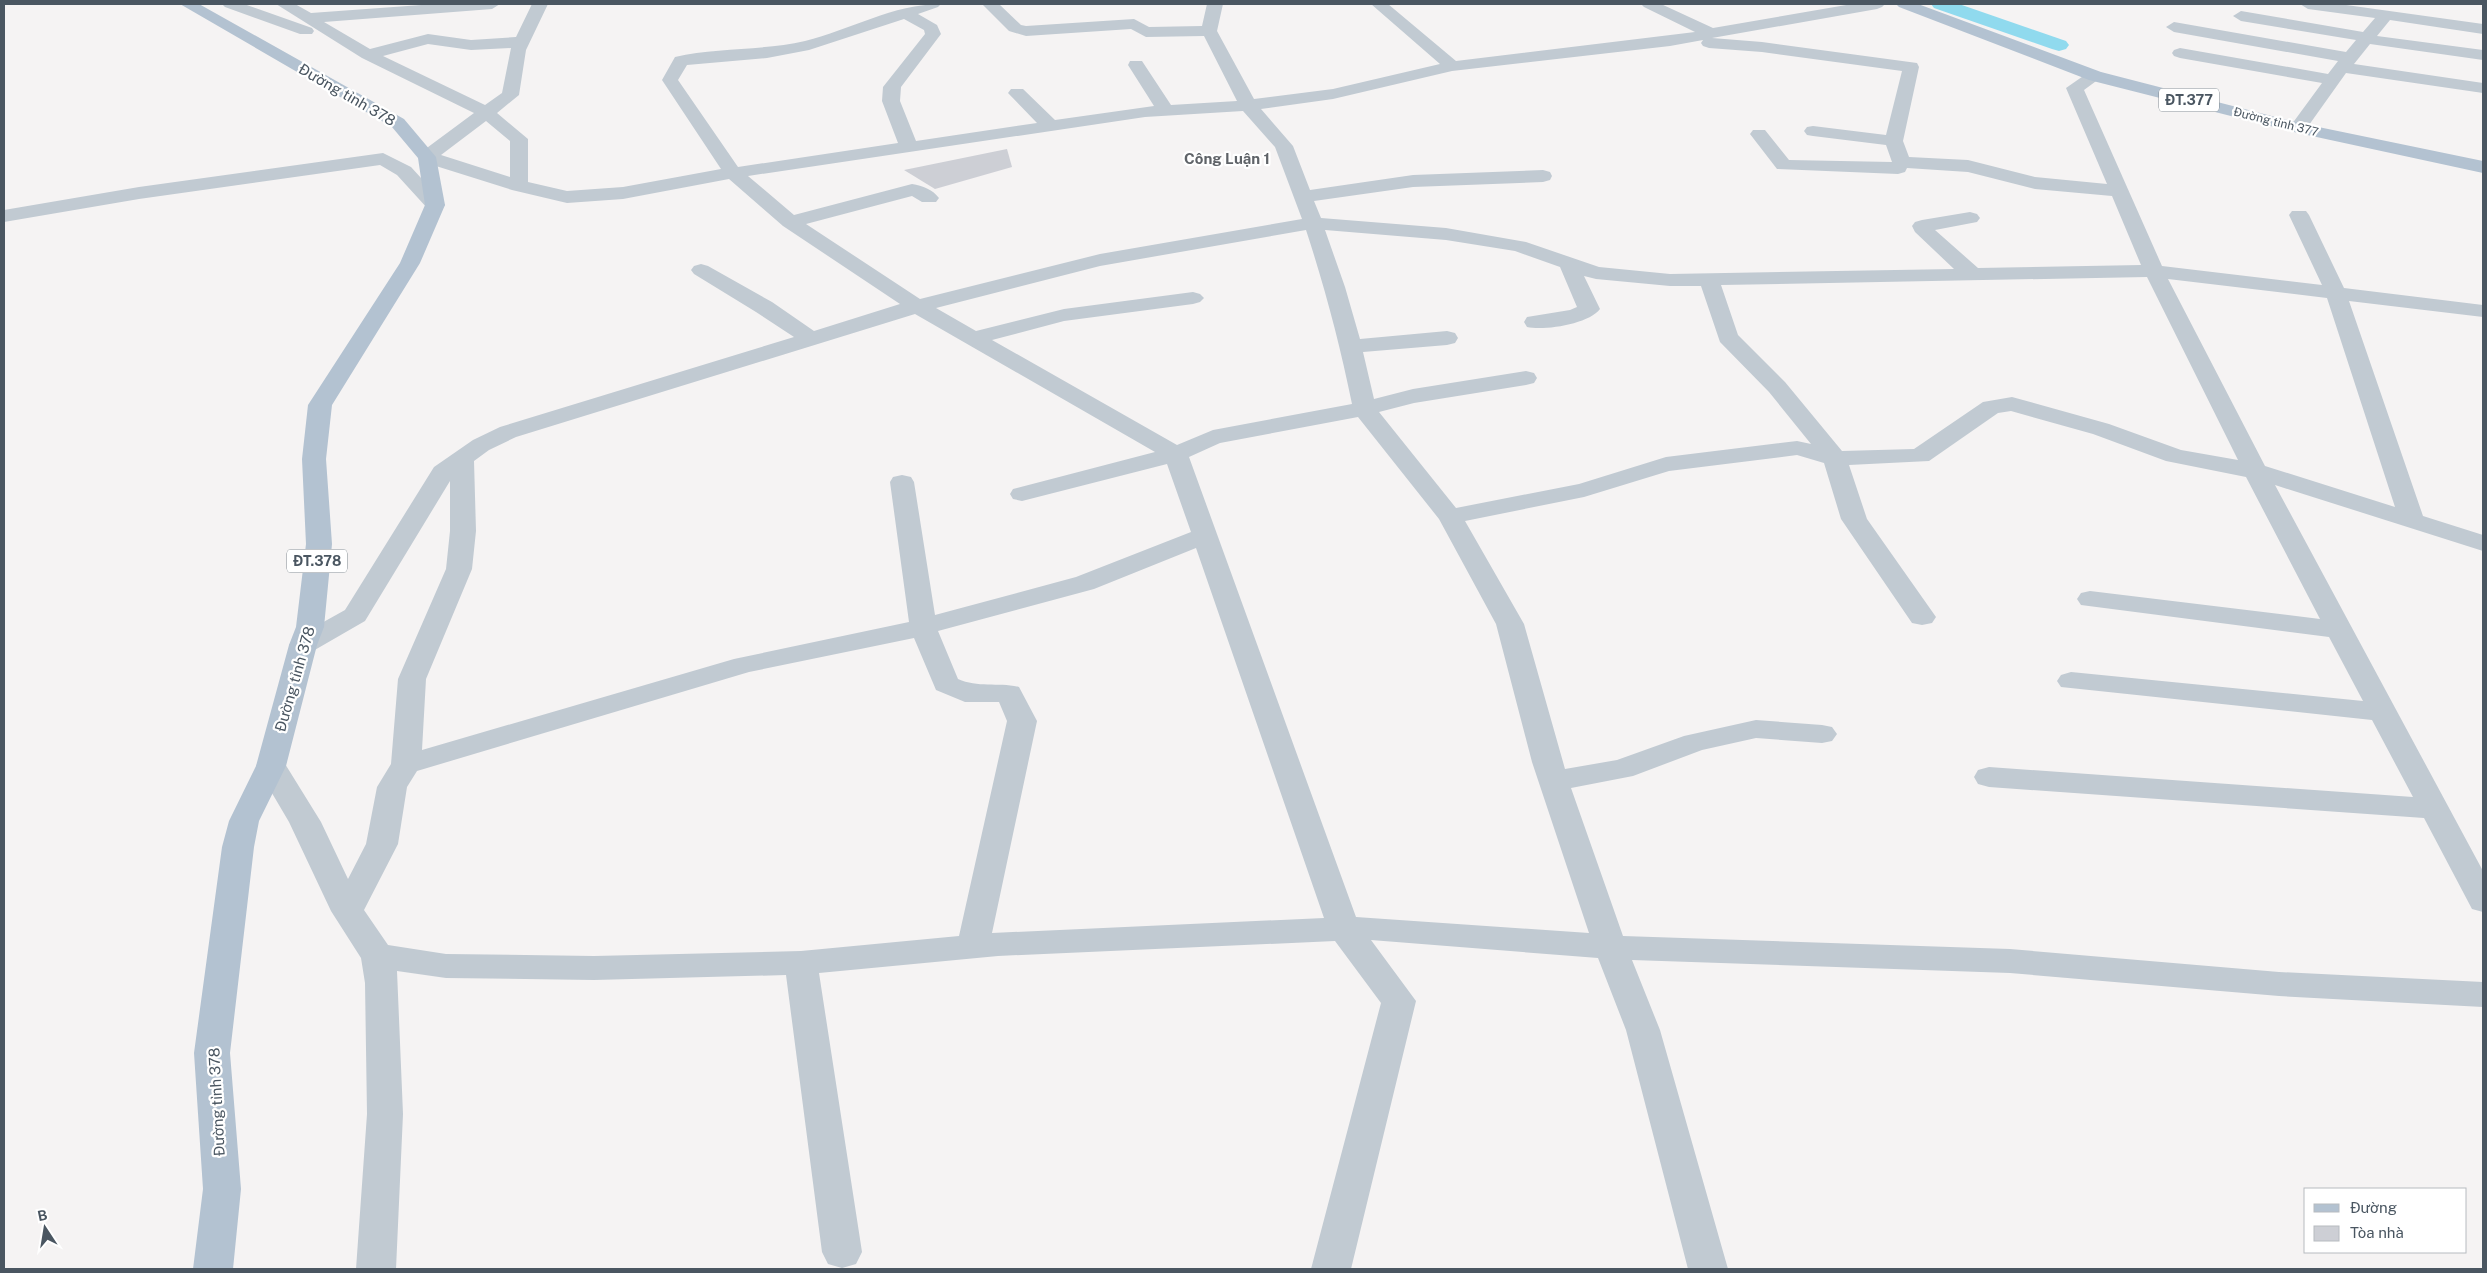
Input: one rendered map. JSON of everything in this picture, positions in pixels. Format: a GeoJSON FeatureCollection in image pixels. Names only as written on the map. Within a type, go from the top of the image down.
{"type":"FeatureCollection","features":[{"type":"Feature","properties":{"kind":"main road","name":"Đường tỉnh 378"},"geometry":{"type":"LineString","coordinates":[[188,4],[398,123],[427,157],[436,205],[410,262],[320,405],[314,459],[318,544],[310,627],[303,645],[271,766],[244,821],[238,847],[212,1053],[222,1190],[213,1269]]}},
{"type":"Feature","properties":{"kind":"main road","name":"Đường tỉnh 377"},"geometry":{"type":"LineString","coordinates":[[1904,4],[2095,76],[2298,128],[2483,167]]}},
{"type":"Feature","properties":{"kind":"street"},"geometry":{"type":"LineString","coordinates":[[230,4],[306,31],[342,38]]}},
{"type":"Feature","properties":{"kind":"street"},"geometry":{"type":"LineString","coordinates":[[284,4],[311,18],[368,55],[486,112],[519,139],[519,186]]}},
{"type":"Feature","properties":{"kind":"street"},"geometry":{"type":"LineString","coordinates":[[311,18],[492,4]]}},
{"type":"Feature","properties":{"kind":"street"},"geometry":{"type":"LineString","coordinates":[[427,157],[510,95],[518,50],[540,4]]}},
{"type":"Feature","properties":{"kind":"street"},"geometry":{"type":"LineString","coordinates":[[932,4],[900,9],[809,45],[767,53],[681,61],[670,80],[733,173],[790,222],[917,306],[1176,454],[1344,929],[1399,1001],[1331,1269]]}},
{"type":"Feature","properties":{"kind":"street"},"geometry":{"type":"LineString","coordinates":[[990,4],[1015,28],[1026,31],[1134,24],[1146,32],[1209,31]]}},
{"type":"Feature","properties":{"kind":"street"},"geometry":{"type":"LineString","coordinates":[[1215,4],[1209,31],[1248,105],[1284,146],[1313,223],[1335,287],[1351,346],[1364,409],[1450,517],[1510,624],[1554,782],[1610,947],[1643,1030],[1708,1269]]}},
{"type":"Feature","properties":{"kind":"street"},"geometry":{"type":"LineString","coordinates":[[1379,4],[1452,66]]}},
{"type":"Feature","properties":{"kind":"street"},"geometry":{"type":"LineString","coordinates":[[1649,4],[1710,33]]}},
{"type":"Feature","properties":{"kind":"street"},"geometry":{"type":"LineString","coordinates":[[427,157],[519,186],[567,196],[623,193],[733,173],[1050,126],[1166,111],[1248,105],[1333,94],[1452,66],[1670,41],[1878,4]]}},
{"type":"Feature","properties":{"kind":"street"},"geometry":{"type":"LineString","coordinates":[[2308,4],[2483,29]]}},
{"type":"Feature","properties":{"kind":"street"},"geometry":{"type":"LineString","coordinates":[[1110,25],[1120,7]]}},
{"type":"Feature","properties":{"kind":"street"},"geometry":{"type":"LineString","coordinates":[[900,9],[931,28],[933,34],[892,87],[891,101],[909,147]]}},
{"type":"Feature","properties":{"kind":"street"},"geometry":{"type":"LineString","coordinates":[[2242,16],[2366,38],[2483,55]]}},
{"type":"Feature","properties":{"kind":"street"},"geometry":{"type":"LineString","coordinates":[[2298,128],[2342,68],[2385,16]]}},
{"type":"Feature","properties":{"kind":"street"},"geometry":{"type":"LineString","coordinates":[[2174,27],[2342,68]]}},
{"type":"Feature","properties":{"kind":"street"},"geometry":{"type":"LineString","coordinates":[[368,55],[428,40],[471,45],[522,42]]}},
{"type":"Feature","properties":{"kind":"street"},"geometry":{"type":"LineString","coordinates":[[1670,41],[1762,47],[1911,67],[1894,141],[1901,162],[1900,167],[1894,169],[1790,167],[1780,164],[1759,134]]}},
{"type":"Feature","properties":{"kind":"street"},"geometry":{"type":"LineString","coordinates":[[2180,53],[2342,68],[2483,88]]}},
{"type":"Feature","properties":{"kind":"street"},"geometry":{"type":"LineString","coordinates":[[1136,65],[1166,111]]}},
{"type":"Feature","properties":{"kind":"street"},"geometry":{"type":"LineString","coordinates":[[2095,76],[2074,88],[2154,271],[2255,471],[2483,901]]}},
{"type":"Feature","properties":{"kind":"street"},"geometry":{"type":"LineString","coordinates":[[1017,93],[1050,126]]}},
{"type":"Feature","properties":{"kind":"street"},"geometry":{"type":"LineString","coordinates":[[1813,131],[1894,141]]}},
{"type":"Feature","properties":{"kind":"street"},"geometry":{"type":"LineString","coordinates":[[4,216],[139,193],[383,159],[404,171],[436,205]]}},
{"type":"Feature","properties":{"kind":"street"},"geometry":{"type":"LineString","coordinates":[[1901,162],[1968,166],[2035,183],[2119,191]]}},
{"type":"Feature","properties":{"kind":"street"},"geometry":{"type":"LineString","coordinates":[[1303,197],[1414,182],[1543,176]]}},
{"type":"Feature","properties":{"kind":"street"},"geometry":{"type":"LineString","coordinates":[[790,222],[912,190],[919,191],[929,198]]}},
{"type":"Feature","properties":{"kind":"street"},"geometry":{"type":"LineString","coordinates":[[2299,215],[2336,293],[2412,520]]}},
{"type":"Feature","properties":{"kind":"street"},"geometry":{"type":"LineString","coordinates":[[1970,218],[1931,224],[1922,226],[1922,228],[1972,274]]}},
{"type":"Feature","properties":{"kind":"street"},"geometry":{"type":"LineString","coordinates":[[303,645],[355,615],[443,472],[481,445],[508,432],[917,306],[1100,260],[1313,223],[1446,234],[1519,246],[1596,273],[1670,280],[2154,271],[2483,311]]}},
{"type":"Feature","properties":{"kind":"street"},"geometry":{"type":"LineString","coordinates":[[1536,322],[1576,316],[1589,309],[1568,263]]}},
{"type":"Feature","properties":{"kind":"street"},"geometry":{"type":"LineString","coordinates":[[701,270],[764,307],[811,339]]}},
{"type":"Feature","properties":{"kind":"street"},"geometry":{"type":"LineString","coordinates":[[1709,279],[1728,337],[1777,387],[1835,458],[1854,520],[1922,617]]}},
{"type":"Feature","properties":{"kind":"street"},"geometry":{"type":"LineString","coordinates":[[973,338],[1064,315],[1193,298]]}},
{"type":"Feature","properties":{"kind":"street"},"geometry":{"type":"LineString","coordinates":[[1351,346],[1447,338]]}},
{"type":"Feature","properties":{"kind":"street"},"geometry":{"type":"LineString","coordinates":[[1022,494],[1176,454],[1213,437],[1364,409],[1413,396],[1526,378]]}},
{"type":"Feature","properties":{"kind":"street"},"geometry":{"type":"LineString","coordinates":[[1450,517],[1584,490],[1666,464],[1797,448],[1835,458],[1920,456],[1991,407],[2012,404],[2101,429],[2175,456],[2255,471],[2483,543]]}},
{"type":"Feature","properties":{"kind":"street"},"geometry":{"type":"LineString","coordinates":[[347,911],[382,844],[392,787],[406,764],[412,679],[459,569],[463,532],[462,459]]}},
{"type":"Feature","properties":{"kind":"street"},"geometry":{"type":"LineString","coordinates":[[902,482],[923,627],[946,684],[965,693],[1009,692],[1022,721],[973,946]]}},
{"type":"Feature","properties":{"kind":"street"},"geometry":{"type":"LineString","coordinates":[[406,764],[744,665],[923,627],[1085,583],[1205,535]]}},
{"type":"Feature","properties":{"kind":"street"},"geometry":{"type":"LineString","coordinates":[[2090,599],[2339,630]]}},
{"type":"Feature","properties":{"kind":"street"},"geometry":{"type":"LineString","coordinates":[[2072,681],[2382,712]]}},
{"type":"Feature","properties":{"kind":"street"},"geometry":{"type":"LineString","coordinates":[[1554,782],[1622,769],[1694,743],[1756,729],[1822,734]]}},
{"type":"Feature","properties":{"kind":"street"},"geometry":{"type":"LineString","coordinates":[[271,766],[304,822],[347,911],[378,956],[382,983],[385,1114],[376,1269]]}},
{"type":"Feature","properties":{"kind":"street"},"geometry":{"type":"LineString","coordinates":[[1989,777],[2434,809]]}},
{"type":"Feature","properties":{"kind":"street"},"geometry":{"type":"LineString","coordinates":[[378,956],[446,966],[594,968],[801,963],[973,946],[1367,928],[1610,947],[2010,961],[2279,984],[2483,995]]}},
{"type":"Feature","properties":{"kind":"street"},"geometry":{"type":"LineString","coordinates":[[801,963],[842,1252]]}},
{"type":"Feature","properties":{"kind":"building"},"geometry":{"type":"Polygon","coordinates":[[[1007,149],[1012,167],[935,189],[904,170],[1007,149]]]}},
{"type":"Feature","properties":{"kind":"waterway"},"geometry":{"type":"LineString","coordinates":[[1941,4],[2059,45]]}},
{"type":"Feature","properties":{"kind":"district","name":"Công Luận 1"},"geometry":{"type":"Point","coordinates":[1227,159]}}]}
